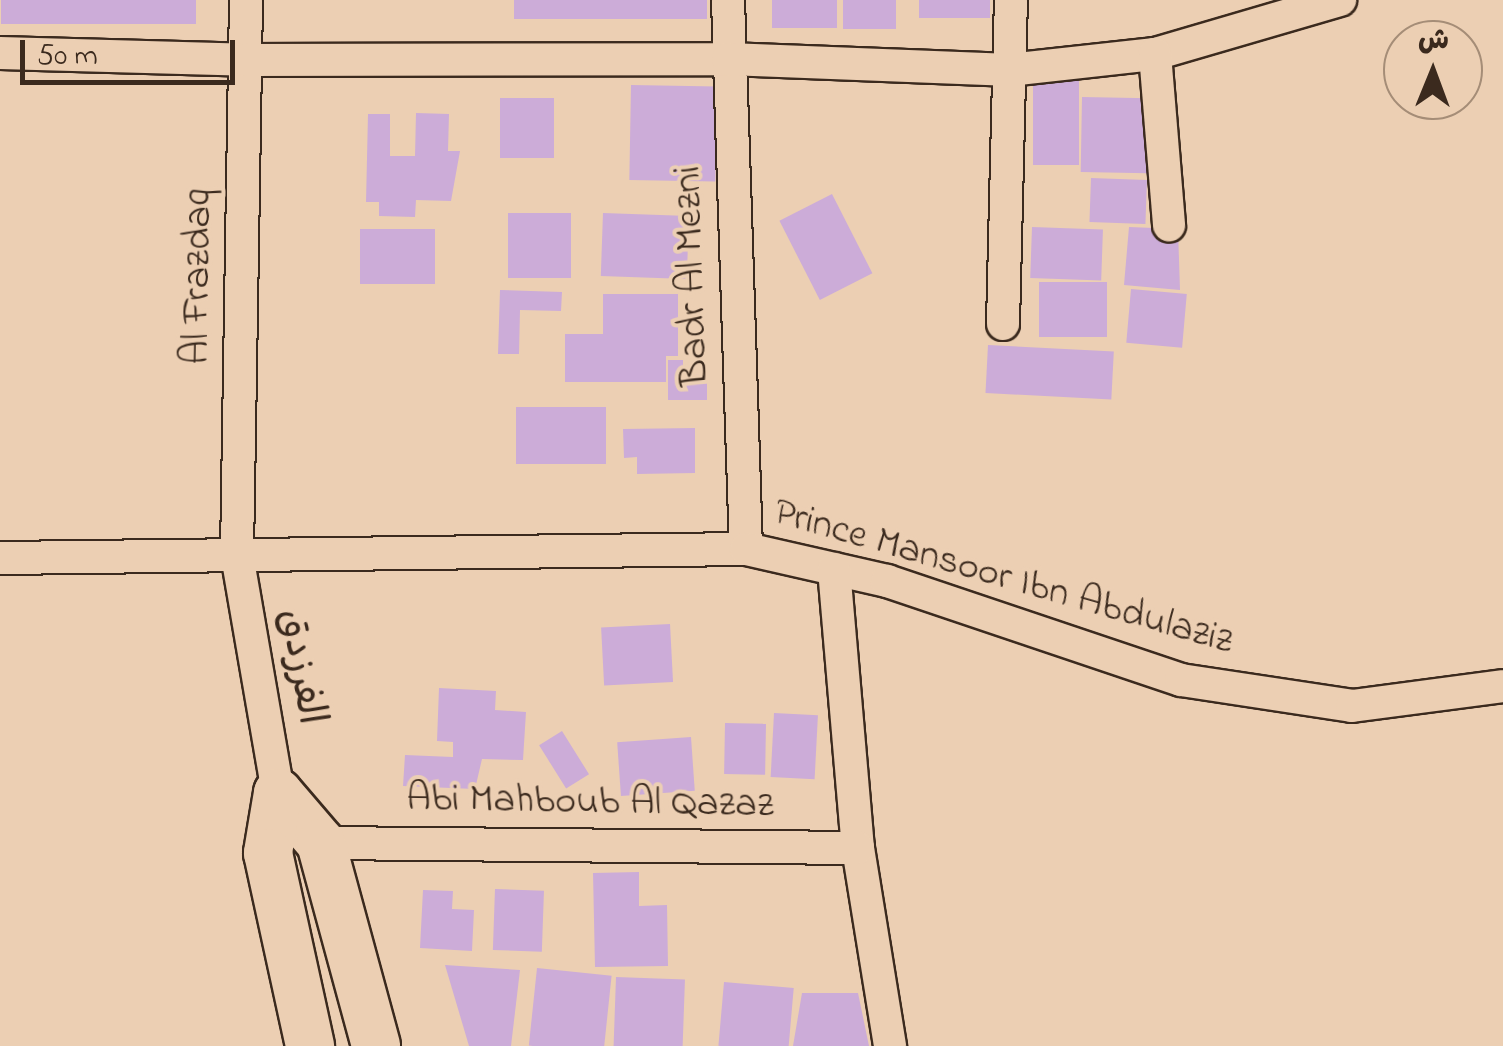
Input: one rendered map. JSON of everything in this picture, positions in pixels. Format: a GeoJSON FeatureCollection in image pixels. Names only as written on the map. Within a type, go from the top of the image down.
{"type":"FeatureCollection","features":[{"type":"Feature","properties":{"kind":"street","name":"Al Frazdaq"},"geometry":{"type":"LineString","coordinates":[[237,555],[246,0]]}},
{"type":"Feature","properties":{"kind":"street","name":"Badr Al Mezni"},"geometry":{"type":"LineString","coordinates":[[728,0],[746,548]]}},
{"type":"Feature","properties":{"kind":"street"},"geometry":{"type":"LineString","coordinates":[[1003,324],[1011,0]]}},
{"type":"Feature","properties":{"kind":"street"},"geometry":{"type":"LineString","coordinates":[[0,53],[246,60],[728,59],[1009,70],[1154,54],[1340,0]]}},
{"type":"Feature","properties":{"kind":"street"},"geometry":{"type":"LineString","coordinates":[[1154,54],[1168,225]]}},
{"type":"Feature","properties":{"kind":"street","name":"Prince Mansoor Ibn Abdulaziz"},"geometry":{"type":"LineString","coordinates":[[0,558],[746,548],[834,569],[1182,680],[1352,706],[1503,686]]}},
{"type":"Feature","properties":{"kind":"street","name":"الفرزدق"},"geometry":{"type":"LineString","coordinates":[[237,555],[278,793]]}},
{"type":"Feature","properties":{"kind":"street"},"geometry":{"type":"LineString","coordinates":[[834,569],[858,848],[890,1046]]}},
{"type":"Feature","properties":{"kind":"street"},"geometry":{"type":"LineString","coordinates":[[278,793],[321,843],[376,1046]]}},
{"type":"Feature","properties":{"kind":"street"},"geometry":{"type":"LineString","coordinates":[[278,793],[268,853],[310,1046]]}},
{"type":"Feature","properties":{"kind":"street","name":"Abi Mahboub Al Qazaz"},"geometry":{"type":"LineString","coordinates":[[321,843],[858,848]]}},
{"type":"Feature","properties":{"kind":"building"},"geometry":{"type":"Polygon","coordinates":[[[1,0],[196,0],[196,24],[1,24],[1,0]]]}},
{"type":"Feature","properties":{"kind":"building"},"geometry":{"type":"Polygon","coordinates":[[[514,0],[707,0],[707,19],[514,19],[514,0]]]}},
{"type":"Feature","properties":{"kind":"building"},"geometry":{"type":"Polygon","coordinates":[[[772,0],[837,0],[837,28],[772,28],[772,0]]]}},
{"type":"Feature","properties":{"kind":"building"},"geometry":{"type":"Polygon","coordinates":[[[843,0],[896,0],[896,29],[843,29],[843,0]]]}},
{"type":"Feature","properties":{"kind":"building"},"geometry":{"type":"Polygon","coordinates":[[[919,0],[990,0],[990,18],[919,18],[919,0]]]}},
{"type":"Feature","properties":{"kind":"building"},"geometry":{"type":"Polygon","coordinates":[[[1033,79],[1079,79],[1079,165],[1033,165],[1033,79]]]}},
{"type":"Feature","properties":{"kind":"building"},"geometry":{"type":"Polygon","coordinates":[[[631,85],[717,87],[715,181],[629,180],[631,85]]]}},
{"type":"Feature","properties":{"kind":"building"},"geometry":{"type":"Polygon","coordinates":[[[1082,97],[1149,98],[1148,173],[1081,172],[1082,97]]]}},
{"type":"Feature","properties":{"kind":"building"},"geometry":{"type":"Polygon","coordinates":[[[500,98],[554,98],[554,158],[500,158],[500,98]]]}},
{"type":"Feature","properties":{"kind":"building"},"geometry":{"type":"Polygon","coordinates":[[[416,113],[449,114],[448,151],[460,151],[451,201],[416,200],[415,217],[379,216],[379,202],[366,202],[368,114],[390,114],[390,156],[415,156],[416,113]]]}},
{"type":"Feature","properties":{"kind":"building"},"geometry":{"type":"Polygon","coordinates":[[[1091,178],[1147,180],[1145,224],[1089,222],[1091,178]]]}},
{"type":"Feature","properties":{"kind":"building"},"geometry":{"type":"Polygon","coordinates":[[[832,194],[872,273],[820,300],[779,221],[832,194]]]}},
{"type":"Feature","properties":{"kind":"building"},"geometry":{"type":"Polygon","coordinates":[[[508,213],[571,213],[571,278],[508,278],[508,213]]]}},
{"type":"Feature","properties":{"kind":"building"},"geometry":{"type":"Polygon","coordinates":[[[603,213],[689,216],[687,279],[601,276],[603,213]]]}},
{"type":"Feature","properties":{"kind":"building"},"geometry":{"type":"Polygon","coordinates":[[[1032,227],[1103,229],[1101,280],[1030,278],[1032,227]]]}},
{"type":"Feature","properties":{"kind":"building"},"geometry":{"type":"Polygon","coordinates":[[[1129,227],[1178,229],[1180,290],[1124,285],[1129,227]]]}},
{"type":"Feature","properties":{"kind":"building"},"geometry":{"type":"Polygon","coordinates":[[[360,229],[435,229],[435,284],[360,284],[360,229]]]}},
{"type":"Feature","properties":{"kind":"building"},"geometry":{"type":"Polygon","coordinates":[[[1039,282],[1107,282],[1107,337],[1039,337],[1039,282]]]}},
{"type":"Feature","properties":{"kind":"building"},"geometry":{"type":"Polygon","coordinates":[[[1131,289],[1187,294],[1182,348],[1126,343],[1131,289]]]}},
{"type":"Feature","properties":{"kind":"building"},"geometry":{"type":"Polygon","coordinates":[[[500,290],[562,292],[561,311],[520,310],[519,354],[498,354],[500,290]]]}},
{"type":"Feature","properties":{"kind":"building"},"geometry":{"type":"Polygon","coordinates":[[[603,294],[678,294],[678,356],[666,356],[666,382],[565,382],[565,334],[603,334],[603,294]]]}},
{"type":"Feature","properties":{"kind":"building"},"geometry":{"type":"Polygon","coordinates":[[[988,345],[1114,352],[1111,400],[985,393],[988,345]]]}},
{"type":"Feature","properties":{"kind":"building"},"geometry":{"type":"Polygon","coordinates":[[[668,360],[683,360],[683,374],[707,375],[707,400],[668,400],[668,360]]]}},
{"type":"Feature","properties":{"kind":"building"},"geometry":{"type":"Polygon","coordinates":[[[516,407],[606,407],[606,464],[516,464],[516,407]]]}},
{"type":"Feature","properties":{"kind":"building"},"geometry":{"type":"Polygon","coordinates":[[[695,428],[695,473],[637,474],[637,457],[624,458],[623,429],[695,428]]]}},
{"type":"Feature","properties":{"kind":"building"},"geometry":{"type":"Polygon","coordinates":[[[670,624],[673,682],[604,686],[601,628],[670,624]]]}},
{"type":"Feature","properties":{"kind":"building"},"geometry":{"type":"Polygon","coordinates":[[[439,688],[496,691],[495,710],[526,712],[523,760],[482,759],[475,789],[403,786],[405,755],[453,757],[453,742],[437,741],[439,688]]]}},
{"type":"Feature","properties":{"kind":"building"},"geometry":{"type":"Polygon","coordinates":[[[774,713],[818,715],[815,779],[771,777],[774,713]]]}},
{"type":"Feature","properties":{"kind":"building"},"geometry":{"type":"Polygon","coordinates":[[[725,723],[766,724],[765,775],[724,774],[725,723]]]}},
{"type":"Feature","properties":{"kind":"building"},"geometry":{"type":"Polygon","coordinates":[[[562,731],[589,774],[566,789],[539,745],[562,731]]]}},
{"type":"Feature","properties":{"kind":"building"},"geometry":{"type":"Polygon","coordinates":[[[691,737],[695,791],[621,796],[617,742],[691,737]]]}},
{"type":"Feature","properties":{"kind":"building"},"geometry":{"type":"Polygon","coordinates":[[[639,872],[639,906],[667,905],[668,966],[595,967],[593,873],[639,872]]]}},
{"type":"Feature","properties":{"kind":"building"},"geometry":{"type":"Polygon","coordinates":[[[495,889],[544,891],[542,952],[493,950],[495,889]]]}},
{"type":"Feature","properties":{"kind":"building"},"geometry":{"type":"Polygon","coordinates":[[[423,890],[453,891],[452,909],[474,910],[472,951],[420,948],[423,890]]]}},
{"type":"Feature","properties":{"kind":"building"},"geometry":{"type":"Polygon","coordinates":[[[445,965],[520,970],[511,1046],[469,1046],[445,965]]]}},
{"type":"Feature","properties":{"kind":"building"},"geometry":{"type":"Polygon","coordinates":[[[537,968],[612,976],[604,1046],[529,1046],[537,968]]]}},
{"type":"Feature","properties":{"kind":"building"},"geometry":{"type":"Polygon","coordinates":[[[616,977],[685,979],[683,1046],[614,1046],[616,977]]]}},
{"type":"Feature","properties":{"kind":"building"},"geometry":{"type":"Polygon","coordinates":[[[724,982],[794,988],[789,1046],[718,1046],[724,982]]]}},
{"type":"Feature","properties":{"kind":"building"},"geometry":{"type":"Polygon","coordinates":[[[802,993],[858,993],[869,1046],[793,1046],[802,993]]]}}]}
